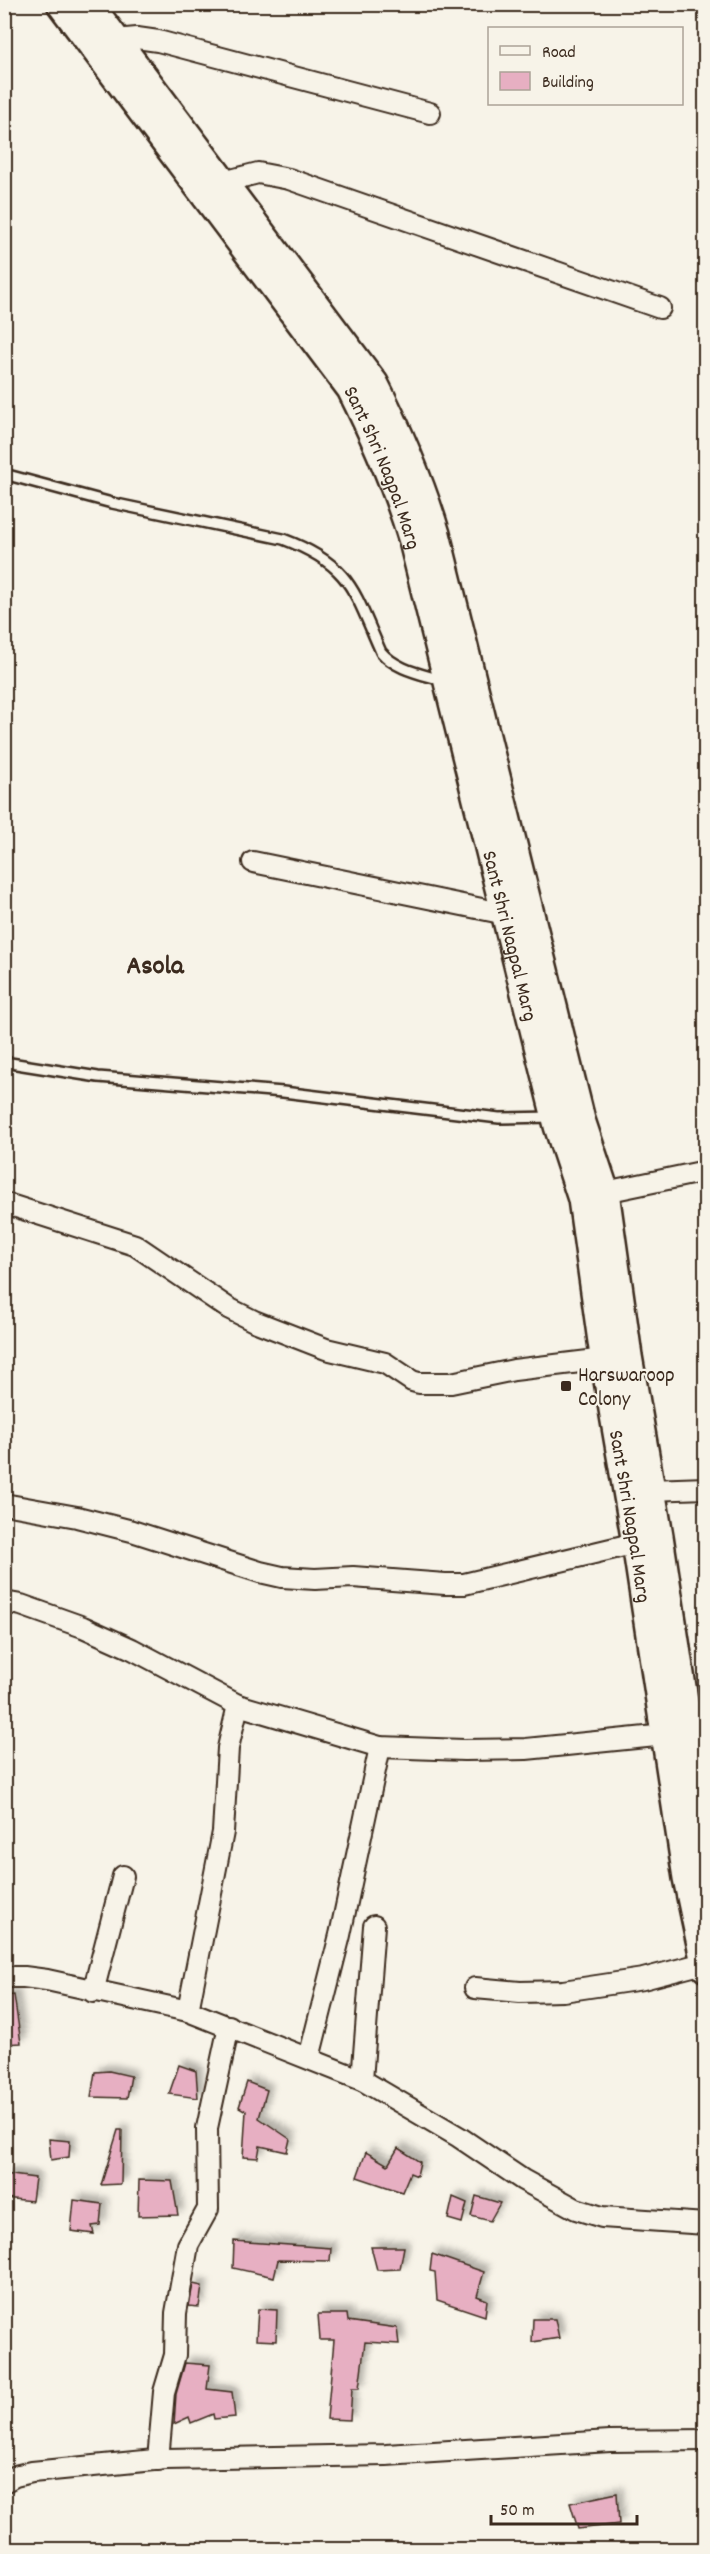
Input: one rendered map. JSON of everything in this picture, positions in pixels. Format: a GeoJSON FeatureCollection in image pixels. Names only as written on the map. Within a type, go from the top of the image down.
{"type":"FeatureCollection","features":[{"type":"Feature","properties":{"kind":"main road","name":"Sant Shri Nagpal Marg"},"geometry":{"type":"LineString","coordinates":[[61,4],[351,389],[378,442],[401,499],[556,1117],[582,1198],[605,1359],[636,1543],[687,1878],[705,1965]]}},
{"type":"Feature","properties":{"kind":"main road","name":"Sant Shri Nagpal Marg"},"geometry":{"type":"LineString","coordinates":[[89,4],[374,383],[401,435],[424,493],[581,1120],[605,1192],[705,1845]]}},
{"type":"Feature","properties":{"kind":"street"},"geometry":{"type":"LineString","coordinates":[[115,40],[137,38],[158,41],[430,113]]}},
{"type":"Feature","properties":{"kind":"street"},"geometry":{"type":"LineString","coordinates":[[223,182],[258,173],[290,178],[660,309]]}},
{"type":"Feature","properties":{"kind":"street"},"geometry":{"type":"LineString","coordinates":[[253,862],[506,914]]}},
{"type":"Feature","properties":{"kind":"street"},"geometry":{"type":"LineString","coordinates":[[605,1192],[705,1171]]}},
{"type":"Feature","properties":{"kind":"street"},"geometry":{"type":"LineString","coordinates":[[4,1203],[135,1245],[228,1308],[254,1321],[326,1349],[385,1363],[411,1381],[451,1383],[514,1370],[605,1359]]}},
{"type":"Feature","properties":{"kind":"street"},"geometry":{"type":"LineString","coordinates":[[650,1490],[705,1488]]}},
{"type":"Feature","properties":{"kind":"street"},"geometry":{"type":"LineString","coordinates":[[4,1504],[132,1530],[260,1572],[297,1579],[353,1577],[464,1584],[636,1543]]}},
{"type":"Feature","properties":{"kind":"street"},"geometry":{"type":"LineString","coordinates":[[4,1602],[21,1605],[83,1627],[132,1649],[238,1705],[380,1747],[464,1750],[526,1749],[666,1735]]}},
{"type":"Feature","properties":{"kind":"street"},"geometry":{"type":"LineString","coordinates":[[188,2012],[223,1832],[228,1748],[238,1705]]}},
{"type":"Feature","properties":{"kind":"street"},"geometry":{"type":"LineString","coordinates":[[309,2058],[340,1935],[380,1747]]}},
{"type":"Feature","properties":{"kind":"street"},"geometry":{"type":"LineString","coordinates":[[93,1992],[123,1876]]}},
{"type":"Feature","properties":{"kind":"street"},"geometry":{"type":"LineString","coordinates":[[362,2080],[374,1926]]}},
{"type":"Feature","properties":{"kind":"street"},"geometry":{"type":"LineString","coordinates":[[475,1988],[520,1992],[563,1991],[643,1979],[705,1965]]}},
{"type":"Feature","properties":{"kind":"street"},"geometry":{"type":"LineString","coordinates":[[4,1977],[47,1980],[188,2012],[309,2058],[362,2080],[459,2137],[523,2180],[576,2210],[602,2217],[705,2224]]}},
{"type":"Feature","properties":{"kind":"street"},"geometry":{"type":"LineString","coordinates":[[158,2460],[164,2392],[175,2355],[176,2313],[188,2244],[208,2209],[207,2128],[229,2026]]}},
{"type":"Feature","properties":{"kind":"street"},"geometry":{"type":"LineString","coordinates":[[4,2482],[15,2476],[32,2472],[158,2460],[386,2455],[610,2441],[705,2440]]}},
{"type":"Feature","properties":{"kind":"lane"},"geometry":{"type":"LineString","coordinates":[[4,474],[112,503],[283,539],[300,546],[333,565],[350,583],[381,652],[387,659],[449,683]]}},
{"type":"Feature","properties":{"kind":"lane"},"geometry":{"type":"LineString","coordinates":[[4,1062],[98,1077],[283,1092],[499,1118],[556,1117]]}},
{"type":"Feature","properties":{"kind":"building"},"geometry":{"type":"Polygon","coordinates":[[[14,1995],[21,2043],[4,2044],[4,1996],[14,1995]]]}},
{"type":"Feature","properties":{"kind":"building"},"geometry":{"type":"Polygon","coordinates":[[[179,2065],[196,2071],[198,2098],[169,2094],[179,2065]]]}},
{"type":"Feature","properties":{"kind":"building"},"geometry":{"type":"Polygon","coordinates":[[[109,2071],[131,2076],[127,2098],[91,2097],[95,2072],[109,2071]]]}},
{"type":"Feature","properties":{"kind":"building"},"geometry":{"type":"Polygon","coordinates":[[[247,2082],[267,2090],[259,2118],[290,2139],[287,2152],[260,2146],[258,2158],[243,2157],[246,2111],[239,2107],[247,2082]]]}},
{"type":"Feature","properties":{"kind":"building"},"geometry":{"type":"Polygon","coordinates":[[[118,2130],[122,2130],[121,2184],[101,2185],[118,2130]]]}},
{"type":"Feature","properties":{"kind":"building"},"geometry":{"type":"Polygon","coordinates":[[[49,2139],[70,2141],[69,2157],[51,2160],[49,2139]]]}},
{"type":"Feature","properties":{"kind":"building"},"geometry":{"type":"Polygon","coordinates":[[[398,2148],[420,2162],[417,2176],[410,2173],[402,2192],[357,2177],[366,2152],[388,2165],[398,2148]]]}},
{"type":"Feature","properties":{"kind":"building"},"geometry":{"type":"Polygon","coordinates":[[[4,2174],[35,2178],[32,2201],[4,2198],[4,2174]]]}},
{"type":"Feature","properties":{"kind":"building"},"geometry":{"type":"Polygon","coordinates":[[[139,2180],[172,2181],[178,2215],[138,2216],[139,2180]]]}},
{"type":"Feature","properties":{"kind":"building"},"geometry":{"type":"Polygon","coordinates":[[[476,2196],[500,2203],[490,2221],[471,2216],[476,2196]]]}},
{"type":"Feature","properties":{"kind":"building"},"geometry":{"type":"Polygon","coordinates":[[[453,2197],[467,2203],[462,2223],[448,2219],[453,2197]]]}},
{"type":"Feature","properties":{"kind":"building"},"geometry":{"type":"Polygon","coordinates":[[[74,2200],[102,2204],[100,2225],[92,2226],[94,2234],[71,2231],[74,2200]]]}},
{"type":"Feature","properties":{"kind":"building"},"geometry":{"type":"Polygon","coordinates":[[[234,2241],[331,2248],[330,2261],[278,2260],[274,2277],[233,2268],[234,2241]]]}},
{"type":"Feature","properties":{"kind":"building"},"geometry":{"type":"Polygon","coordinates":[[[371,2247],[404,2247],[400,2269],[377,2270],[371,2247]]]}},
{"type":"Feature","properties":{"kind":"building"},"geometry":{"type":"Polygon","coordinates":[[[432,2254],[484,2272],[477,2296],[487,2300],[485,2316],[437,2300],[435,2272],[430,2271],[432,2254]]]}},
{"type":"Feature","properties":{"kind":"building"},"geometry":{"type":"Polygon","coordinates":[[[193,2284],[202,2286],[199,2307],[189,2306],[193,2284]]]}},
{"type":"Feature","properties":{"kind":"building"},"geometry":{"type":"Polygon","coordinates":[[[258,2309],[277,2310],[276,2341],[256,2340],[258,2309]]]}},
{"type":"Feature","properties":{"kind":"building"},"geometry":{"type":"Polygon","coordinates":[[[318,2314],[347,2314],[348,2321],[397,2328],[399,2344],[365,2342],[359,2388],[352,2388],[350,2420],[327,2419],[334,2340],[320,2340],[318,2314]]]}},
{"type":"Feature","properties":{"kind":"building"},"geometry":{"type":"Polygon","coordinates":[[[533,2319],[555,2319],[559,2338],[532,2342],[533,2319]]]}},
{"type":"Feature","properties":{"kind":"building"},"geometry":{"type":"Polygon","coordinates":[[[185,2363],[210,2365],[207,2389],[232,2392],[235,2417],[214,2419],[213,2414],[191,2423],[189,2417],[174,2424],[176,2394],[185,2363]]]}},
{"type":"Feature","properties":{"kind":"building"},"geometry":{"type":"Polygon","coordinates":[[[617,2493],[619,2524],[578,2529],[570,2503],[617,2493]]]}},
{"type":"Feature","properties":{"kind":"place","name":"Harswaroop Colony"},"geometry":{"type":"Point","coordinates":[566,1386]}},
{"type":"Feature","properties":{"kind":"district","name":"Asola"},"geometry":{"type":"Point","coordinates":[155,964]}}]}
